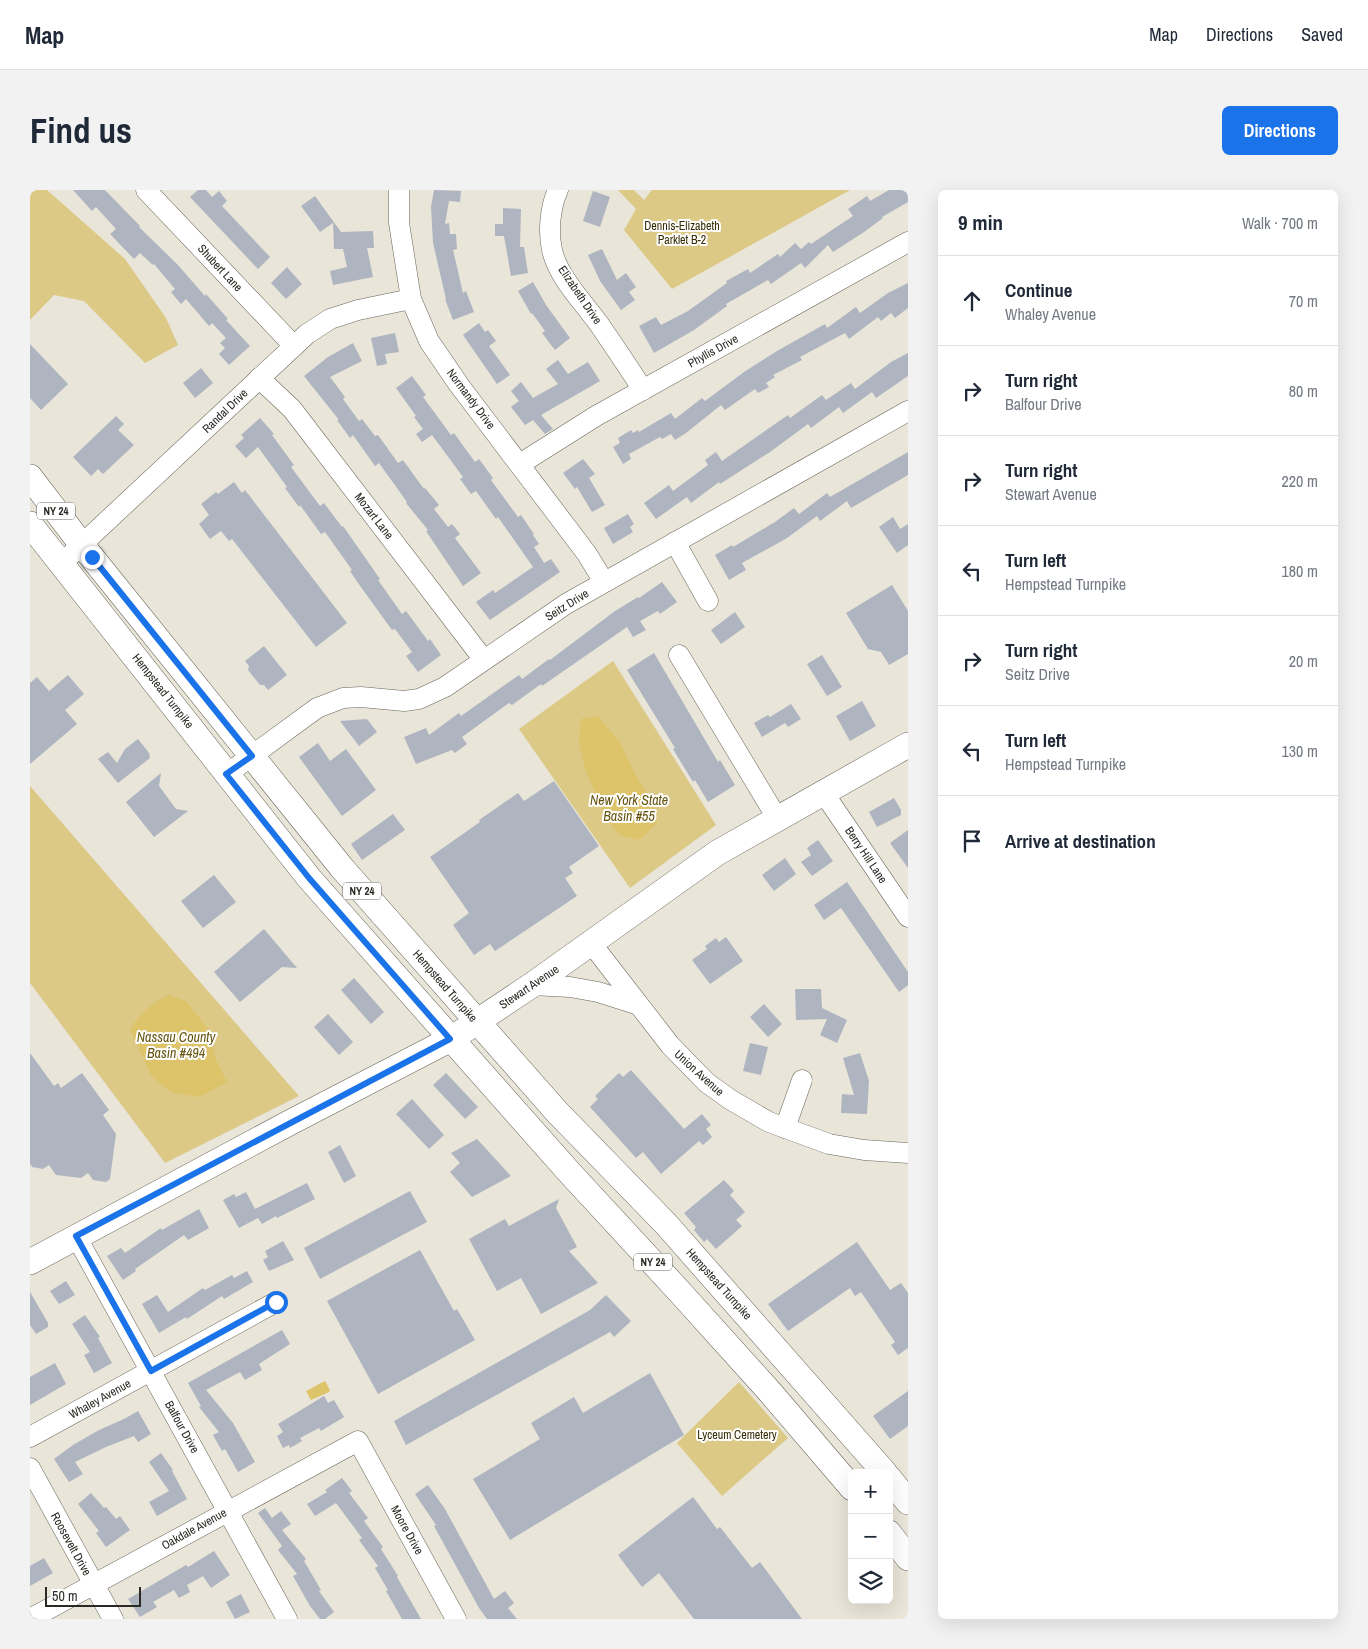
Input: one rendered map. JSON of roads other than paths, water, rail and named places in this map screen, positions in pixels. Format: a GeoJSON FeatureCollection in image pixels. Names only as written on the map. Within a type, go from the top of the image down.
{"type":"FeatureCollection","features":[{"type":"Feature","properties":{"kind":"main road","name":"Hempstead Turnpike"},"geometry":{"type":"LineString","coordinates":[[30,477],[82,545],[342,868],[556,1112],[666,1224],[881,1469]]}},
{"type":"Feature","properties":{"kind":"main road","name":"Hempstead Turnpike"},"geometry":{"type":"LineString","coordinates":[[30,524],[309,878],[569,1172],[763,1385],[848,1483]]}},
{"type":"Feature","properties":{"kind":"main road","name":"Stewart Avenue"},"geometry":{"type":"LineString","coordinates":[[30,1262],[450,1039],[591,943],[717,853],[908,745]]}},
{"type":"Feature","properties":{"kind":"main road"},"geometry":{"type":"LineString","coordinates":[[893,1483],[908,1502]]}},
{"type":"Feature","properties":{"kind":"main road"},"geometry":{"type":"LineString","coordinates":[[893,1538],[908,1558]]}},
{"type":"Feature","properties":{"kind":"street","name":"Shubert Lane"},"geometry":{"type":"LineString","coordinates":[[146,190],[294,346]]}},
{"type":"Feature","properties":{"kind":"street","name":"Normandy Drive"},"geometry":{"type":"LineString","coordinates":[[400,190],[399,223],[411,299],[429,341],[459,385],[587,554],[604,582]]}},
{"type":"Feature","properties":{"kind":"street","name":"Elizabeth Drive"},"geometry":{"type":"LineString","coordinates":[[558,190],[554,199],[551,235],[553,251],[562,274],[618,350],[643,390]]}},
{"type":"Feature","properties":{"kind":"street","name":"Phyllis Drive"},"geometry":{"type":"LineString","coordinates":[[520,464],[596,416],[908,242]]}},
{"type":"Feature","properties":{"kind":"street","name":"Randal Drive"},"geometry":{"type":"LineString","coordinates":[[62,563],[307,334],[330,319],[358,310],[411,299]]}},
{"type":"Feature","properties":{"kind":"street","name":"Mozart Lane"},"geometry":{"type":"LineString","coordinates":[[259,378],[292,409],[484,660]]}},
{"type":"Feature","properties":{"kind":"street","name":"Seitz Drive"},"geometry":{"type":"LineString","coordinates":[[226,774],[317,708],[343,698],[362,697],[404,701],[420,699],[445,687],[566,604],[908,411]]}},
{"type":"Feature","properties":{"kind":"street"},"geometry":{"type":"LineString","coordinates":[[675,542],[708,601]]}},
{"type":"Feature","properties":{"kind":"street"},"geometry":{"type":"LineString","coordinates":[[679,655],[777,818]]}},
{"type":"Feature","properties":{"kind":"street","name":"Berry Hill Lane"},"geometry":{"type":"LineString","coordinates":[[823,792],[908,917]]}},
{"type":"Feature","properties":{"kind":"street","name":"Union Avenue"},"geometry":{"type":"LineString","coordinates":[[591,943],[670,1046],[707,1083],[731,1100],[769,1122],[829,1144],[864,1150],[908,1153]]}},
{"type":"Feature","properties":{"kind":"street"},"geometry":{"type":"LineString","coordinates":[[532,984],[570,987],[598,992],[639,1005]]}},
{"type":"Feature","properties":{"kind":"street"},"geometry":{"type":"LineString","coordinates":[[785,1128],[802,1080]]}},
{"type":"Feature","properties":{"kind":"street","name":"Balfour Drive"},"geometry":{"type":"LineString","coordinates":[[76,1236],[287,1619]]}},
{"type":"Feature","properties":{"kind":"street","name":"Whaley Avenue"},"geometry":{"type":"LineString","coordinates":[[30,1437],[276,1302]]}},
{"type":"Feature","properties":{"kind":"street","name":"Oakdale Avenue"},"geometry":{"type":"LineString","coordinates":[[30,1619],[358,1441]]}},
{"type":"Feature","properties":{"kind":"street","name":"Moore Drive"},"geometry":{"type":"LineString","coordinates":[[358,1441],[456,1619]]}},
{"type":"Feature","properties":{"kind":"street","name":"Roosevelt Drive"},"geometry":{"type":"LineString","coordinates":[[30,1468],[113,1619]]}},
{"type":"Feature","properties":{"kind":"water","name":"New York State Basin #55"},"geometry":{"type":"Polygon","coordinates":[[[598,716],[621,744],[636,776],[652,801],[657,823],[639,840],[619,835],[606,817],[586,772],[579,742],[581,719],[598,716]]]}},
{"type":"Feature","properties":{"kind":"water","name":"Nassau County Basin #494"},"geometry":{"type":"Polygon","coordinates":[[[168,995],[186,1001],[209,1030],[216,1060],[227,1082],[199,1097],[171,1092],[152,1077],[130,1029],[147,1009],[168,995]]]}},
{"type":"Feature","properties":{"kind":"water"},"geometry":{"type":"Polygon","coordinates":[[[325,1381],[330,1390],[329,1392],[311,1400],[306,1391],[325,1381]]]}},
{"type":"Feature","properties":{"kind":"park label","name":"Dennis-Elizabeth Parklet B-2"},"geometry":{"type":"Point","coordinates":[682,233]}},
{"type":"Feature","properties":{"kind":"park label","name":"Lyceum Cemetery"},"geometry":{"type":"Point","coordinates":[737,1435]}}]}
